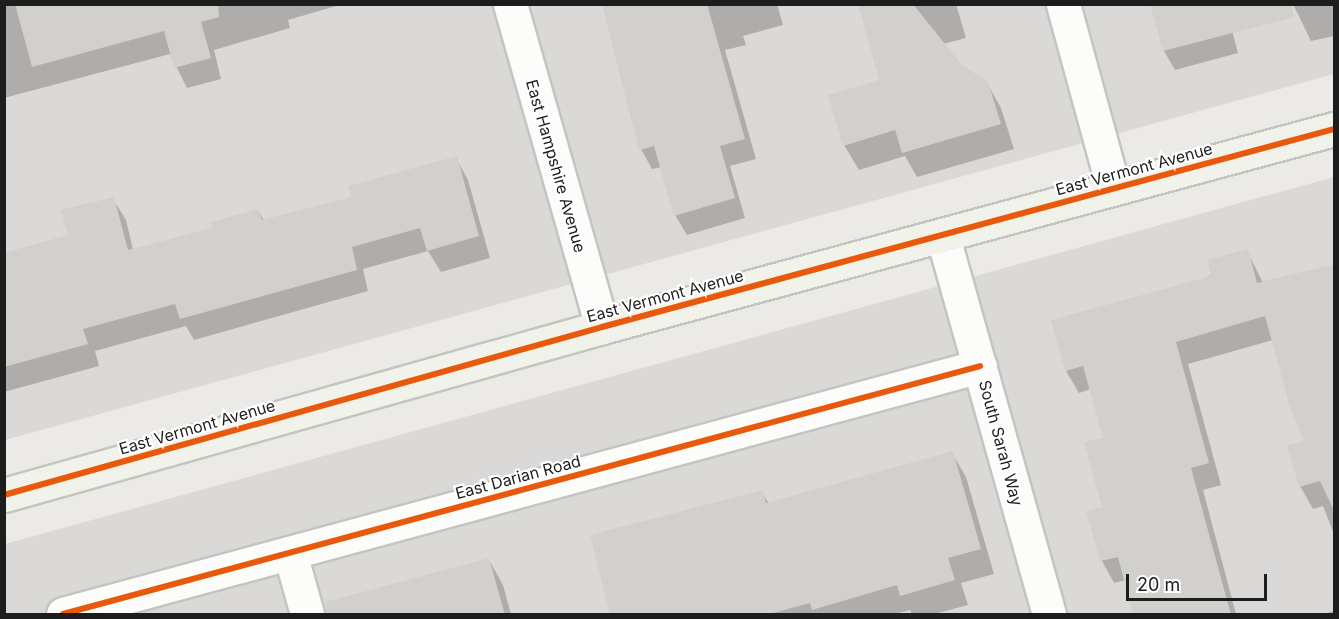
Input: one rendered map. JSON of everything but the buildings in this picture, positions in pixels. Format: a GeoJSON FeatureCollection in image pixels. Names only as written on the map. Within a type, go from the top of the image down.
{"type":"FeatureCollection","features":[{"type":"Feature","properties":{"kind":"street","name":"East Hampshire Avenue"},"geometry":{"type":"LineString","coordinates":[[510,4],[602,327]]}},
{"type":"Feature","properties":{"kind":"street"},"geometry":{"type":"LineString","coordinates":[[1063,4],[1113,187]]}},
{"type":"Feature","properties":{"kind":"street","name":"East Vermont Avenue"},"geometry":{"type":"LineString","coordinates":[[4,495],[602,327],[944,237],[1113,187],[1335,129]]}},
{"type":"Feature","properties":{"kind":"street","name":"South Sarah Way"},"geometry":{"type":"LineString","coordinates":[[944,237],[1049,615]]}},
{"type":"Feature","properties":{"kind":"street","name":"East Darian Road"},"geometry":{"type":"LineString","coordinates":[[63,615],[980,366]]}},
{"type":"Feature","properties":{"kind":"street"},"geometry":{"type":"LineString","coordinates":[[290,553],[307,615]]}},
{"type":"Feature","properties":{"kind":"shaded area"},"geometry":{"type":"Polygon","coordinates":[[[5,5],[1334,5],[1334,74],[5,440],[5,5]]]}},
{"type":"Feature","properties":{"kind":"shaded area"},"geometry":{"type":"Polygon","coordinates":[[[1334,177],[1334,614],[5,614],[5,544],[1334,177]]]}},
{"type":"Feature","properties":{"kind":"cycle path"},"geometry":{"type":"LineString","coordinates":[[4,495],[602,327],[1334,129]]}},
{"type":"Feature","properties":{"kind":"cycle path"},"geometry":{"type":"LineString","coordinates":[[63,614],[980,366]]}}]}
